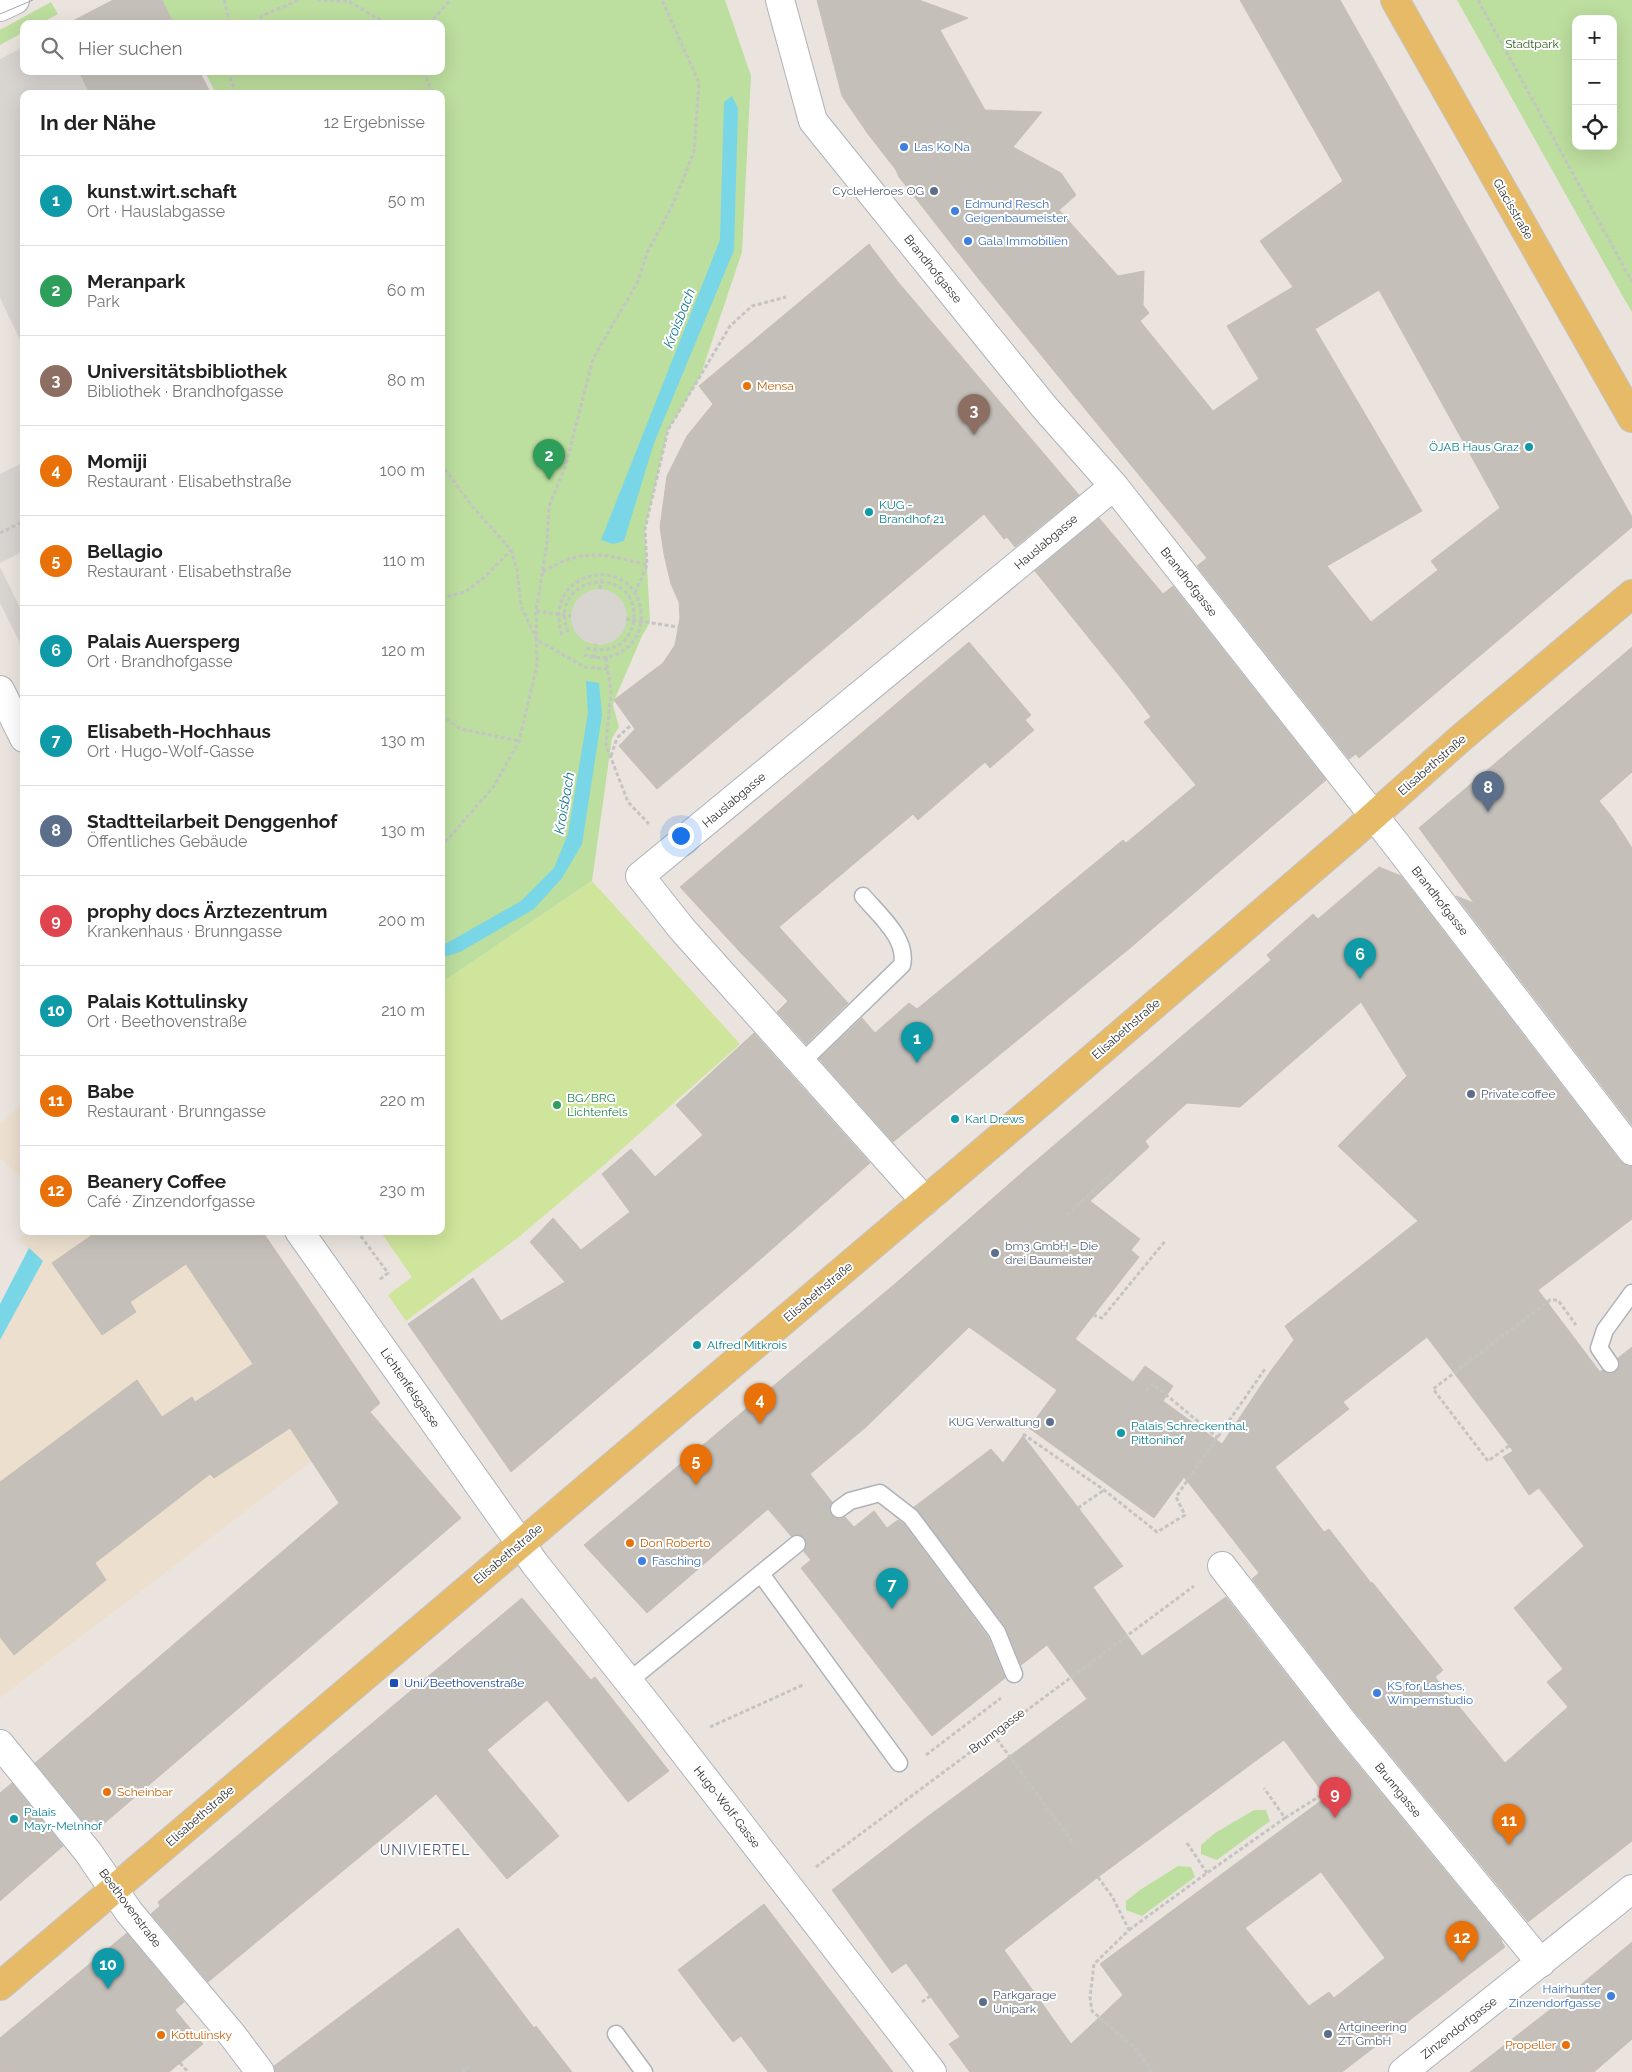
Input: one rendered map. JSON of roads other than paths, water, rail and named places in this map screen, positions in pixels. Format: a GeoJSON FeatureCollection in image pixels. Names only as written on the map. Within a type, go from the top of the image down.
{"type":"FeatureCollection","features":[{"type":"Feature","properties":{"kind":"main road","name":"Glacisstraße"},"geometry":{"type":"LineString","coordinates":[[1395,0],[1632,418]]}},
{"type":"Feature","properties":{"kind":"main road","name":"Elisabethstraße"},"geometry":{"type":"LineString","coordinates":[[0,1986],[925,1201],[1374,816],[1461,738],[1632,594]]}},
{"type":"Feature","properties":{"kind":"street"},"geometry":{"type":"LineString","coordinates":[[0,7],[15,0]]}},
{"type":"Feature","properties":{"kind":"street","name":"Brandhofgasse"},"geometry":{"type":"LineString","coordinates":[[780,0],[813,121],[1045,408],[1114,486],[1374,816],[1632,1151]]}},
{"type":"Feature","properties":{"kind":"street","name":"Hauslabgasse"},"geometry":{"type":"LineString","coordinates":[[925,1201],[682,929],[640,876],[1114,486]]}},
{"type":"Feature","properties":{"kind":"street"},"geometry":{"type":"LineString","coordinates":[[0,690],[20,730]]}},
{"type":"Feature","properties":{"kind":"street","name":"Lichtenfelsgasse"},"geometry":{"type":"LineString","coordinates":[[302,1235],[520,1544]]}},
{"type":"Feature","properties":{"kind":"street","name":"Hugo-Wolf-Gasse"},"geometry":{"type":"LineString","coordinates":[[520,1544],[789,1886],[932,2072]]}},
{"type":"Feature","properties":{"kind":"street","name":"Brunngasse"},"geometry":{"type":"LineString","coordinates":[[1222,1566],[1347,1727],[1541,1963]]}},
{"type":"Feature","properties":{"kind":"street","name":"Beethovenstraße"},"geometry":{"type":"LineString","coordinates":[[0,1744],[88,1852],[129,1912],[260,2072]]}},
{"type":"Feature","properties":{"kind":"street","name":"Zinzendorfgasse"},"geometry":{"type":"LineString","coordinates":[[1403,2072],[1632,1889]]}},
{"type":"Feature","properties":{"kind":"lane"},"geometry":{"type":"LineString","coordinates":[[802,1062],[902,965],[904,958],[903,948],[891,929],[863,896]]}},
{"type":"Feature","properties":{"kind":"lane"},"geometry":{"type":"LineString","coordinates":[[1607,1359],[1599,1348],[1605,1330],[1632,1293]]}},
{"type":"Feature","properties":{"kind":"lane"},"geometry":{"type":"LineString","coordinates":[[839,1510],[850,1501],[880,1494],[912,1517],[997,1632],[1014,1674]]}},
{"type":"Feature","properties":{"kind":"lane"},"geometry":{"type":"LineString","coordinates":[[629,1681],[797,1544]]}},
{"type":"Feature","properties":{"kind":"lane"},"geometry":{"type":"LineString","coordinates":[[761,1574],[899,1762]]}},
{"type":"Feature","properties":{"kind":"lane"},"geometry":{"type":"LineString","coordinates":[[616,2034],[644,2072]]}},
{"type":"Feature","properties":{"kind":"water","name":"Kroisbach"},"geometry":{"type":"Polygon","coordinates":[[[732,96],[738,108],[734,250],[654,443],[624,541],[613,544],[601,540],[720,240],[724,102],[732,96]]]}},
{"type":"Feature","properties":{"kind":"water","name":"Kroisbach"},"geometry":{"type":"Polygon","coordinates":[[[586,681],[599,683],[602,715],[582,844],[562,878],[534,909],[460,952],[445,957],[445,943],[521,901],[554,868],[568,834],[588,713],[586,681]]]}},
{"type":"Feature","properties":{"kind":"water"},"geometry":{"type":"Polygon","coordinates":[[[29,1248],[43,1261],[0,1340],[0,1304],[29,1248]]]}},
{"type":"Feature","properties":{"kind":"tram line"},"geometry":{"type":"LineString","coordinates":[[0,14],[33,0]]}},
{"type":"Feature","properties":{"kind":"place","name":"Las Ko Na"},"geometry":{"type":"Point","coordinates":[904,147]}},
{"type":"Feature","properties":{"kind":"place","name":"CycleHeroes OG"},"geometry":{"type":"Point","coordinates":[934,191]}},
{"type":"Feature","properties":{"kind":"place","name":"Edmund Resch Geigenbaumeister"},"geometry":{"type":"Point","coordinates":[955,211]}},
{"type":"Feature","properties":{"kind":"place","name":"Gala Immobilien"},"geometry":{"type":"Point","coordinates":[968,241]}},
{"type":"Feature","properties":{"kind":"place","name":"Mensa"},"geometry":{"type":"Point","coordinates":[747,386]}},
{"type":"Feature","properties":{"kind":"place","name":"Universitätsbibliothek"},"geometry":{"type":"Point","coordinates":[974,435]}},
{"type":"Feature","properties":{"kind":"place","name":"ÖJAB Haus Graz"},"geometry":{"type":"Point","coordinates":[1529,447]}},
{"type":"Feature","properties":{"kind":"place","name":"Meranpark"},"geometry":{"type":"Point","coordinates":[549,480]}},
{"type":"Feature","properties":{"kind":"place","name":"KUG - Brandhof 21"},"geometry":{"type":"Point","coordinates":[869,512]}},
{"type":"Feature","properties":{"kind":"place","name":"Stadtteilarbeit Denggenhof"},"geometry":{"type":"Point","coordinates":[1488,812]}},
{"type":"Feature","properties":{"kind":"place","name":"Palais Auersperg"},"geometry":{"type":"Point","coordinates":[1360,979]}},
{"type":"Feature","properties":{"kind":"place","name":"kunst.wirt.schaft"},"geometry":{"type":"Point","coordinates":[917,1063]}},
{"type":"Feature","properties":{"kind":"place","name":"Private.coffee"},"geometry":{"type":"Point","coordinates":[1471,1094]}},
{"type":"Feature","properties":{"kind":"place","name":"BG/BRG Lichtenfels"},"geometry":{"type":"Point","coordinates":[557,1105]}},
{"type":"Feature","properties":{"kind":"place","name":"Karl Drews"},"geometry":{"type":"Point","coordinates":[955,1119]}},
{"type":"Feature","properties":{"kind":"place","name":"bm3 GmbH - Die drei Baumeister"},"geometry":{"type":"Point","coordinates":[995,1253]}},
{"type":"Feature","properties":{"kind":"place","name":"Alfred Mitkrois"},"geometry":{"type":"Point","coordinates":[697,1345]}},
{"type":"Feature","properties":{"kind":"place","name":"KUG Verwaltung"},"geometry":{"type":"Point","coordinates":[1050,1422]}},
{"type":"Feature","properties":{"kind":"place","name":"Momiji"},"geometry":{"type":"Point","coordinates":[760,1424]}},
{"type":"Feature","properties":{"kind":"place","name":"Palais Schreckenthal, Pittonihof"},"geometry":{"type":"Point","coordinates":[1121,1433]}},
{"type":"Feature","properties":{"kind":"place","name":"Bellagio"},"geometry":{"type":"Point","coordinates":[696,1485]}},
{"type":"Feature","properties":{"kind":"place","name":"Don Roberto"},"geometry":{"type":"Point","coordinates":[630,1543]}},
{"type":"Feature","properties":{"kind":"place","name":"Fasching"},"geometry":{"type":"Point","coordinates":[642,1561]}},
{"type":"Feature","properties":{"kind":"place","name":"Elisabeth-Hochhaus"},"geometry":{"type":"Point","coordinates":[892,1609]}},
{"type":"Feature","properties":{"kind":"place","name":"Uni/Beethovenstraße"},"geometry":{"type":"Point","coordinates":[394,1683]}},
{"type":"Feature","properties":{"kind":"place","name":"KS for Lashes, Wimpernstudio"},"geometry":{"type":"Point","coordinates":[1377,1693]}},
{"type":"Feature","properties":{"kind":"place","name":"Scheinbar"},"geometry":{"type":"Point","coordinates":[107,1792]}},
{"type":"Feature","properties":{"kind":"place","name":"prophy docs Ärztezentrum"},"geometry":{"type":"Point","coordinates":[1335,1818]}},
{"type":"Feature","properties":{"kind":"place","name":"Palais Mayr-Melnhof"},"geometry":{"type":"Point","coordinates":[14,1819]}},
{"type":"Feature","properties":{"kind":"place","name":"Babe"},"geometry":{"type":"Point","coordinates":[1509,1845]}},
{"type":"Feature","properties":{"kind":"place","name":"Beanery Coffee"},"geometry":{"type":"Point","coordinates":[1462,1962]}},
{"type":"Feature","properties":{"kind":"place","name":"Palais Kottulinsky"},"geometry":{"type":"Point","coordinates":[108,1989]}},
{"type":"Feature","properties":{"kind":"place","name":"Hairhunter Zinzendorfgasse"},"geometry":{"type":"Point","coordinates":[1611,1996]}},
{"type":"Feature","properties":{"kind":"place","name":"Parkgarage Unipark"},"geometry":{"type":"Point","coordinates":[983,2002]}},
{"type":"Feature","properties":{"kind":"place","name":"Artgineering ZT GmbH"},"geometry":{"type":"Point","coordinates":[1328,2034]}},
{"type":"Feature","properties":{"kind":"place","name":"Kottulinsky"},"geometry":{"type":"Point","coordinates":[161,2035]}},
{"type":"Feature","properties":{"kind":"place","name":"Propeller"},"geometry":{"type":"Point","coordinates":[1566,2045]}},
{"type":"Feature","properties":{"kind":"district","name":"UNIVIERTEL"},"geometry":{"type":"Point","coordinates":[425,1850]}},
{"type":"Feature","properties":{"kind":"park label","name":"Stadtpark"},"geometry":{"type":"Point","coordinates":[1532,44]}}]}
